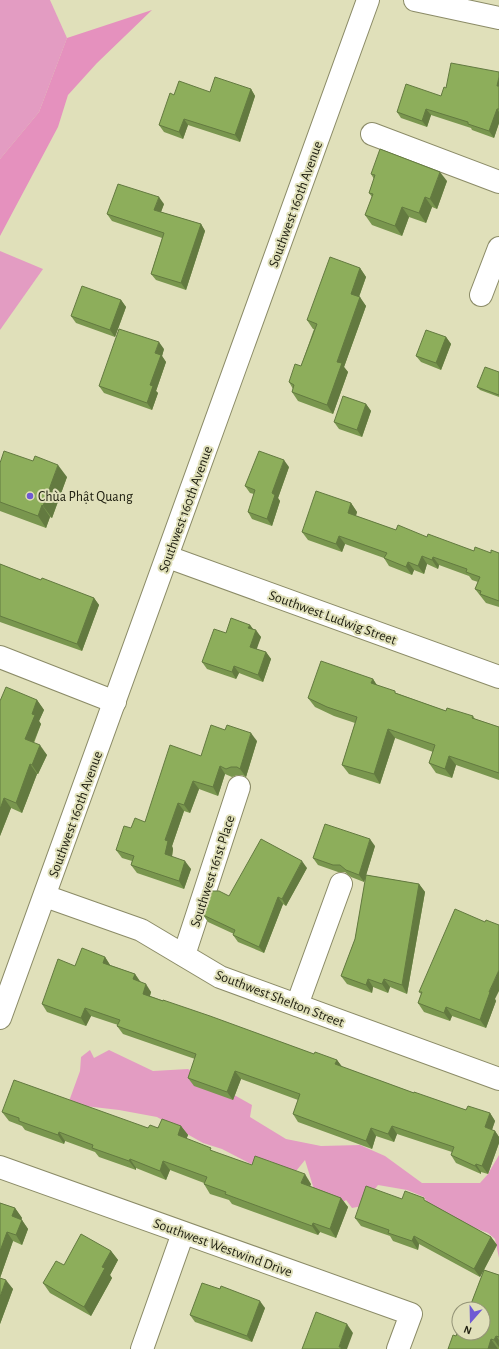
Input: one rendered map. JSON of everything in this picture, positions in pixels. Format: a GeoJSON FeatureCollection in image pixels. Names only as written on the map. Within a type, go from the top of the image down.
{"type":"FeatureCollection","features":[{"type":"Feature","properties":{"kind":"street","name":"Southwest 160th Avenue"},"geometry":{"type":"LineString","coordinates":[[0,1018],[168,557],[368,0]]}},
{"type":"Feature","properties":{"kind":"street"},"geometry":{"type":"LineString","coordinates":[[415,0],[499,18]]}},
{"type":"Feature","properties":{"kind":"street"},"geometry":{"type":"LineString","coordinates":[[372,134],[499,182]]}},
{"type":"Feature","properties":{"kind":"street"},"geometry":{"type":"LineString","coordinates":[[481,295],[499,248]]}},
{"type":"Feature","properties":{"kind":"street","name":"Southwest Ludwig Street"},"geometry":{"type":"LineString","coordinates":[[168,557],[499,677]]}},
{"type":"Feature","properties":{"kind":"street"},"geometry":{"type":"LineString","coordinates":[[0,657],[115,702]]}},
{"type":"Feature","properties":{"kind":"street","name":"Southwest 161st Place"},"geometry":{"type":"LineString","coordinates":[[184,955],[239,787]]}},
{"type":"Feature","properties":{"kind":"street"},"geometry":{"type":"LineString","coordinates":[[297,1005],[341,884]]}},
{"type":"Feature","properties":{"kind":"street","name":"Southwest Shelton Street"},"geometry":{"type":"LineString","coordinates":[[45,896],[141,930],[220,977],[499,1079]]}},
{"type":"Feature","properties":{"kind":"street","name":"Southwest Westwind Drive"},"geometry":{"type":"LineString","coordinates":[[0,1167],[411,1314],[398,1349]]}},
{"type":"Feature","properties":{"kind":"street"},"geometry":{"type":"LineString","coordinates":[[142,1349],[183,1232]]}},
{"type":"Feature","properties":{"kind":"shaded area"},"geometry":{"type":"Polygon","coordinates":[[[0,0],[50,0],[67,38],[39,112],[0,159],[0,0]]]}},
{"type":"Feature","properties":{"kind":"shaded area"},"geometry":{"type":"Polygon","coordinates":[[[152,10],[97,63],[68,95],[58,127],[0,236],[0,159],[39,112],[67,38],[152,10]]]}},
{"type":"Feature","properties":{"kind":"shaded area"},"geometry":{"type":"Polygon","coordinates":[[[0,251],[43,269],[0,330],[0,251]]]}},
{"type":"Feature","properties":{"kind":"shaded area"},"geometry":{"type":"Polygon","coordinates":[[[90,1050],[94,1058],[109,1050],[153,1071],[188,1069],[252,1105],[250,1117],[286,1139],[321,1146],[360,1145],[385,1156],[422,1183],[480,1183],[488,1174],[499,1155],[499,1258],[495,1239],[488,1233],[444,1216],[430,1207],[424,1197],[407,1190],[378,1185],[362,1206],[352,1208],[346,1200],[337,1207],[319,1206],[305,1160],[288,1181],[271,1161],[251,1164],[222,1149],[203,1143],[157,1117],[119,1110],[68,1104],[80,1071],[81,1057],[90,1050]]]}},
{"type":"Feature","properties":{"kind":"building"},"geometry":{"type":"Polygon","coordinates":[[[451,63],[499,72],[497,86],[499,86],[499,109],[497,109],[489,131],[468,124],[468,122],[426,109],[422,121],[397,112],[406,84],[441,96],[444,87],[446,88],[451,63]]]}},
{"type":"Feature","properties":{"kind":"building"},"geometry":{"type":"Polygon","coordinates":[[[215,77],[251,89],[235,135],[184,119],[179,132],[159,125],[170,93],[174,95],[179,81],[210,92],[215,77]]]}},
{"type":"Feature","properties":{"kind":"building"},"geometry":{"type":"Polygon","coordinates":[[[380,149],[440,172],[430,199],[425,197],[419,213],[402,207],[395,226],[365,215],[373,194],[369,193],[375,175],[371,174],[380,149]]]}},
{"type":"Feature","properties":{"kind":"building"},"geometry":{"type":"Polygon","coordinates":[[[118,184],[159,197],[154,210],[201,224],[181,283],[151,274],[164,233],[107,214],[118,184]]]}},
{"type":"Feature","properties":{"kind":"building"},"geometry":{"type":"Polygon","coordinates":[[[330,257],[360,268],[351,294],[360,297],[337,362],[342,363],[327,405],[292,392],[294,385],[289,382],[295,364],[301,366],[317,324],[307,320],[330,257]]]}},
{"type":"Feature","properties":{"kind":"building"},"geometry":{"type":"Polygon","coordinates":[[[82,286],[121,300],[110,330],[71,316],[82,286]]]}},
{"type":"Feature","properties":{"kind":"building"},"geometry":{"type":"Polygon","coordinates":[[[119,329],[159,342],[155,353],[161,355],[150,385],[153,386],[147,403],[99,386],[119,329]]]}},
{"type":"Feature","properties":{"kind":"building"},"geometry":{"type":"Polygon","coordinates":[[[426,330],[446,337],[436,363],[416,356],[426,330]]]}},
{"type":"Feature","properties":{"kind":"building"},"geometry":{"type":"Polygon","coordinates":[[[485,367],[499,372],[499,395],[477,387],[485,367]]]}},
{"type":"Feature","properties":{"kind":"building"},"geometry":{"type":"Polygon","coordinates":[[[343,396],[366,404],[357,430],[334,422],[343,396]]]}},
{"type":"Feature","properties":{"kind":"building","name":"Chùa Phật Quang"},"geometry":{"type":"Polygon","coordinates":[[[4,451],[33,461],[35,456],[58,465],[38,516],[0,502],[0,463],[4,451]]]}},
{"type":"Feature","properties":{"kind":"building"},"geometry":{"type":"Polygon","coordinates":[[[259,451],[284,460],[272,493],[275,495],[267,519],[248,512],[255,490],[245,486],[259,451]]]}},
{"type":"Feature","properties":{"kind":"building"},"geometry":{"type":"Polygon","coordinates":[[[316,491],[351,503],[348,513],[396,530],[398,525],[427,537],[428,534],[474,551],[475,547],[491,553],[491,550],[499,553],[499,601],[480,594],[481,591],[475,589],[480,577],[466,572],[467,569],[433,557],[432,560],[422,556],[418,566],[408,562],[406,567],[384,558],[387,553],[339,536],[336,544],[302,532],[316,491]]]}},
{"type":"Feature","properties":{"kind":"building"},"geometry":{"type":"Polygon","coordinates":[[[0,564],[94,598],[77,644],[0,616],[0,564]]]}},
{"type":"Feature","properties":{"kind":"building"},"geometry":{"type":"Polygon","coordinates":[[[231,618],[250,625],[248,628],[256,630],[250,647],[266,652],[258,675],[234,666],[232,672],[202,662],[214,629],[226,633],[231,618]]]}},
{"type":"Feature","properties":{"kind":"building"},"geometry":{"type":"Polygon","coordinates":[[[321,661],[373,679],[371,683],[395,691],[395,693],[446,711],[447,708],[473,716],[472,718],[499,727],[499,773],[449,756],[445,769],[429,763],[435,745],[388,729],[374,774],[342,765],[357,717],[327,707],[308,698],[321,661]]]}},
{"type":"Feature","properties":{"kind":"building"},"geometry":{"type":"Polygon","coordinates":[[[6,687],[37,700],[32,714],[35,715],[25,739],[40,745],[32,765],[30,764],[16,803],[4,798],[0,809],[0,701],[6,687]]]}},
{"type":"Feature","properties":{"kind":"building"},"geometry":{"type":"Polygon","coordinates":[[[211,725],[225,730],[227,725],[251,733],[240,769],[237,767],[231,767],[226,769],[220,766],[213,787],[193,781],[184,805],[178,803],[165,840],[168,841],[165,854],[185,861],[179,881],[131,865],[134,856],[116,850],[124,826],[131,828],[135,818],[145,822],[170,745],[201,756],[211,725]]]}},
{"type":"Feature","properties":{"kind":"building"},"geometry":{"type":"Polygon","coordinates":[[[325,824],[370,839],[359,875],[346,870],[340,865],[333,865],[313,858],[325,824]]]}},
{"type":"Feature","properties":{"kind":"building"},"geometry":{"type":"Polygon","coordinates":[[[261,839],[302,861],[282,899],[278,897],[259,947],[233,935],[235,930],[203,915],[212,891],[219,891],[229,896],[261,839]]]}},
{"type":"Feature","properties":{"kind":"building"},"geometry":{"type":"Polygon","coordinates":[[[366,875],[419,884],[402,985],[384,979],[382,984],[368,979],[366,985],[341,976],[355,939],[366,875]]]}},
{"type":"Feature","properties":{"kind":"building"},"geometry":{"type":"Polygon","coordinates":[[[455,909],[485,922],[486,920],[499,925],[499,970],[489,992],[480,1020],[446,1007],[444,1013],[418,1003],[422,992],[419,992],[455,909]]]}},
{"type":"Feature","properties":{"kind":"building"},"geometry":{"type":"Polygon","coordinates":[[[82,948],[105,957],[103,963],[135,974],[133,979],[146,984],[143,994],[210,1016],[314,1054],[315,1052],[337,1060],[335,1064],[414,1093],[466,1110],[468,1106],[490,1113],[485,1127],[495,1131],[482,1166],[476,1164],[475,1166],[451,1155],[454,1147],[392,1126],[388,1134],[371,1128],[366,1141],[293,1114],[300,1094],[235,1071],[227,1092],[188,1078],[196,1054],[117,1026],[120,1020],[85,1008],[81,1018],[42,1004],[58,959],[75,966],[82,948]]]}},
{"type":"Feature","properties":{"kind":"building"},"geometry":{"type":"Polygon","coordinates":[[[14,1080],[148,1128],[150,1125],[158,1128],[162,1119],[181,1126],[178,1135],[211,1148],[210,1150],[252,1165],[255,1156],[305,1174],[301,1183],[341,1198],[330,1229],[313,1223],[312,1226],[225,1194],[226,1192],[204,1184],[207,1177],[163,1161],[160,1171],[130,1159],[129,1161],[92,1148],[93,1145],[59,1132],[58,1135],[19,1121],[19,1118],[2,1112],[14,1080]]]}},
{"type":"Feature","properties":{"kind":"building"},"geometry":{"type":"Polygon","coordinates":[[[366,1186],[402,1199],[405,1191],[424,1198],[424,1200],[491,1237],[474,1269],[414,1236],[412,1241],[388,1233],[389,1230],[355,1218],[366,1186]]]}},
{"type":"Feature","properties":{"kind":"building"},"geometry":{"type":"Polygon","coordinates":[[[0,1203],[15,1208],[12,1216],[22,1220],[16,1235],[7,1232],[0,1251],[0,1203]]]}},
{"type":"Feature","properties":{"kind":"building"},"geometry":{"type":"Polygon","coordinates":[[[81,1234],[111,1251],[102,1267],[105,1268],[84,1307],[43,1283],[56,1261],[64,1265],[81,1234]]]}},
{"type":"Feature","properties":{"kind":"building"},"geometry":{"type":"Polygon","coordinates":[[[484,1270],[499,1275],[499,1337],[496,1336],[494,1340],[491,1339],[491,1301],[472,1301],[484,1270]]]}},
{"type":"Feature","properties":{"kind":"building"},"geometry":{"type":"Polygon","coordinates":[[[0,1278],[6,1280],[0,1297],[0,1278]]]}},
{"type":"Feature","properties":{"kind":"building"},"geometry":{"type":"Polygon","coordinates":[[[202,1283],[220,1289],[221,1286],[260,1301],[247,1336],[190,1315],[202,1283]]]}},
{"type":"Feature","properties":{"kind":"building"},"geometry":{"type":"Polygon","coordinates":[[[316,1312],[347,1324],[339,1347],[341,1347],[341,1349],[302,1349],[316,1312]]]}},
{"type":"Feature","properties":{"kind":"building"},"geometry":{"type":"Polygon","coordinates":[[[451,1341],[490,1341],[488,1349],[448,1349],[451,1341]]]}},
{"type":"Feature","properties":{"kind":"place","name":"Chùa Phật Quang"},"geometry":{"type":"Point","coordinates":[30,496]}}]}
